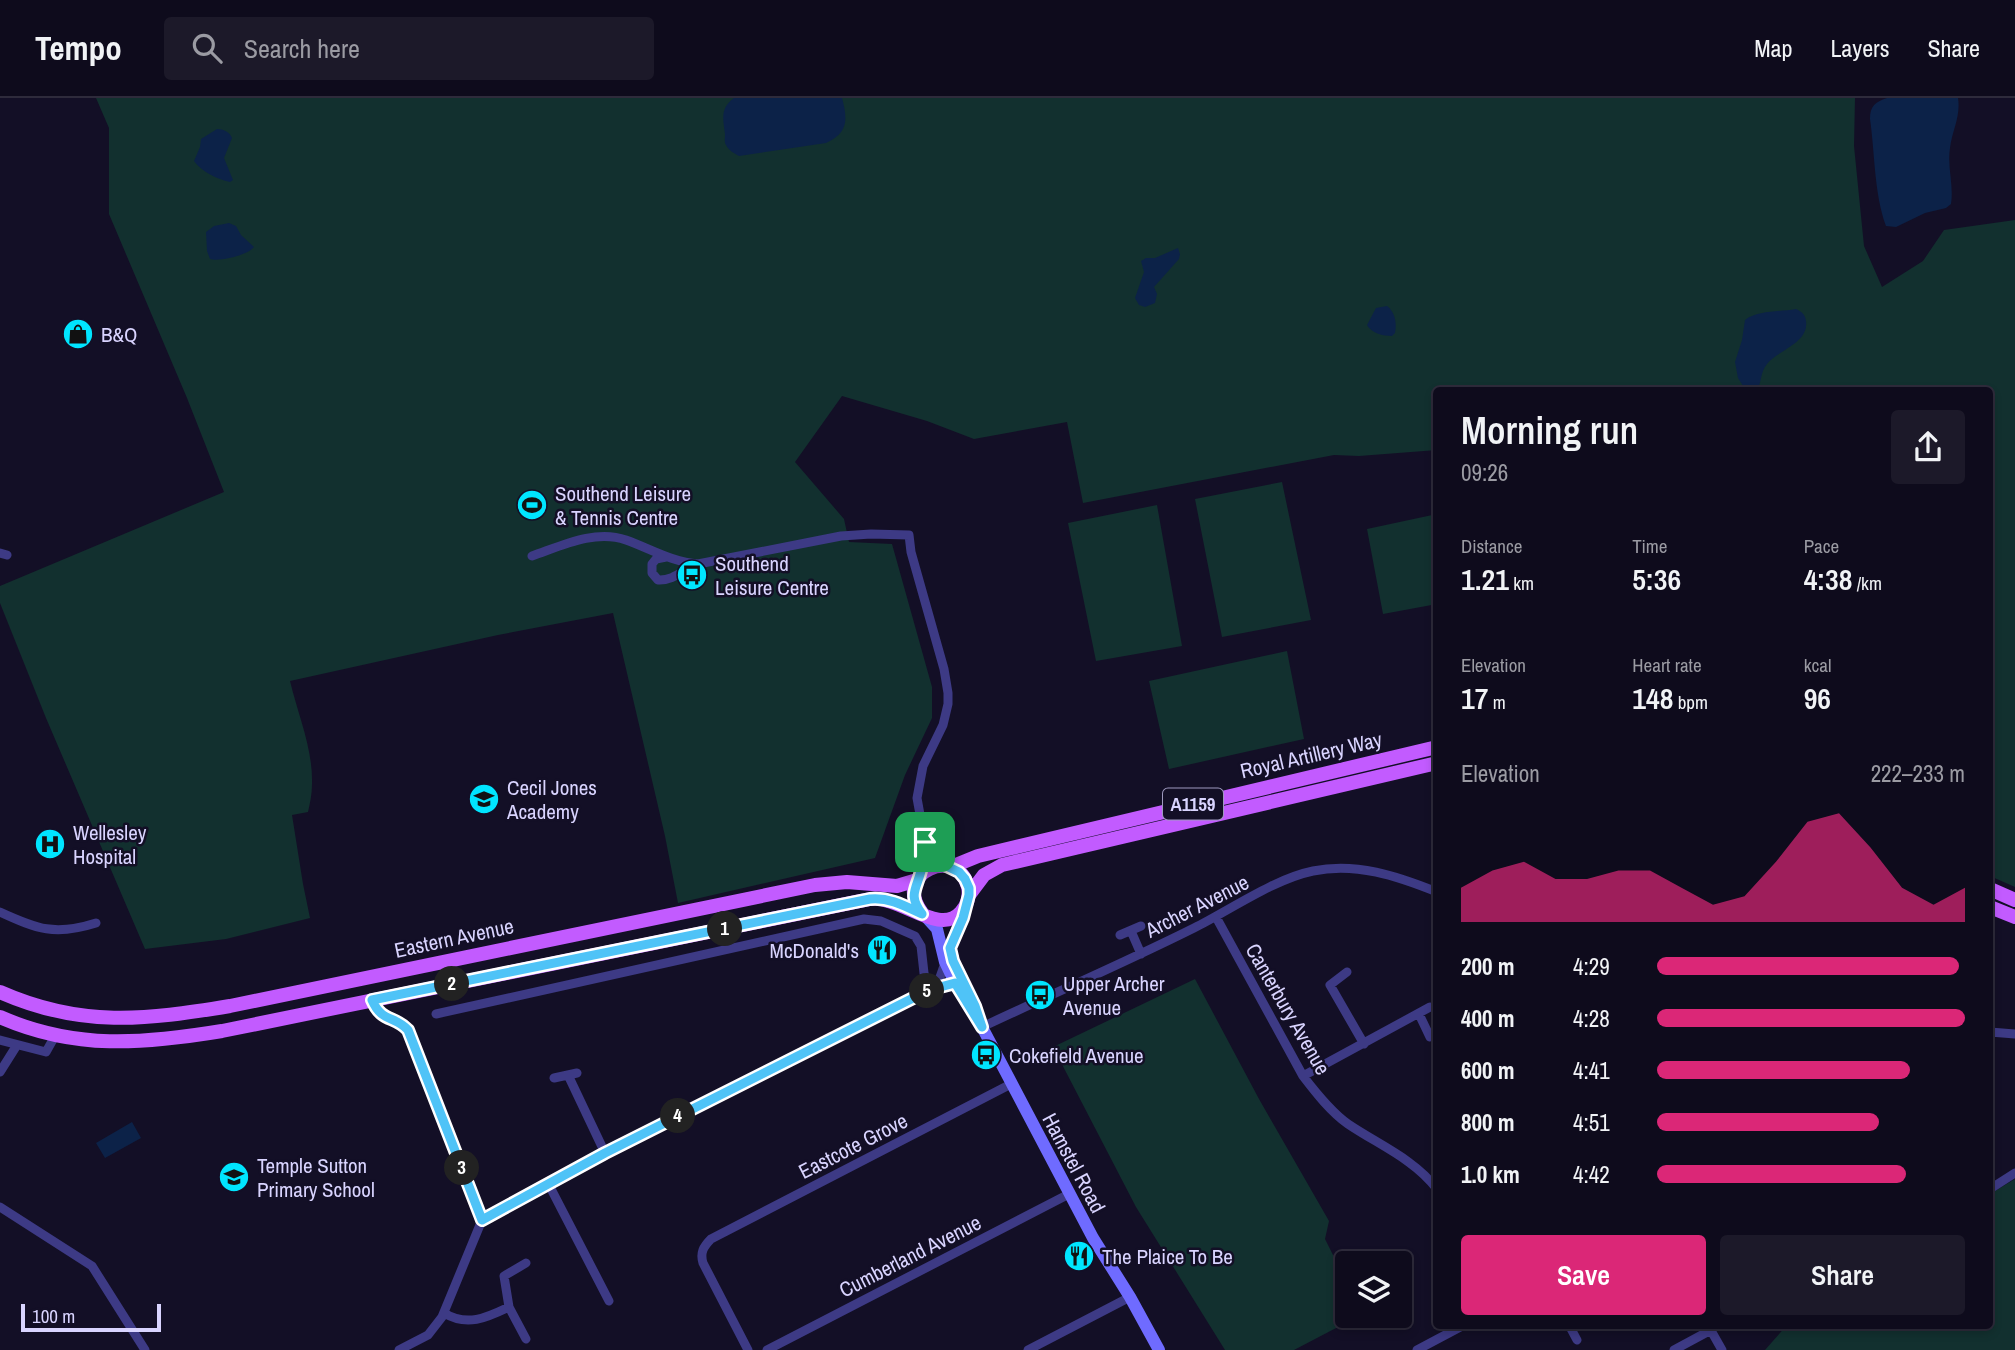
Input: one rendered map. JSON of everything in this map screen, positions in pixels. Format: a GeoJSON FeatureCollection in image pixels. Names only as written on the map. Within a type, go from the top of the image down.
{"type":"FeatureCollection","features":[{"type":"Feature","properties":{"kind":"main road","name":"Royal Artillery Way"},"geometry":{"type":"LineString","coordinates":[[947,866],[978,856],[1433,748]]}},
{"type":"Feature","properties":{"kind":"main road","name":"Royal Artillery Way"},"geometry":{"type":"LineString","coordinates":[[968,900],[985,875],[1002,865],[1433,764]]}},
{"type":"Feature","properties":{"kind":"main road","name":"Eastern Avenue"},"geometry":{"type":"LineString","coordinates":[[0,992],[48,1010],[80,1016],[129,1018],[182,1014],[823,884],[847,882],[897,886],[918,878],[925,870],[934,866],[947,866]]}},
{"type":"Feature","properties":{"kind":"main road"},"geometry":{"type":"LineString","coordinates":[[0,1017],[33,1031],[55,1036],[88,1041],[156,1041],[222,1031],[870,899],[884,898],[937,921],[947,920],[959,915],[968,900],[965,879],[959,872],[947,866]]}},
{"type":"Feature","properties":{"kind":"main road"},"geometry":{"type":"LineString","coordinates":[[918,878],[913,897],[916,906],[924,915]]}},
{"type":"Feature","properties":{"kind":"main road"},"geometry":{"type":"LineString","coordinates":[[1993,891],[2015,900]]}},
{"type":"Feature","properties":{"kind":"main road"},"geometry":{"type":"LineString","coordinates":[[1993,908],[2015,918]]}},
{"type":"Feature","properties":{"kind":"street"},"geometry":{"type":"LineString","coordinates":[[666,557],[656,559],[652,564],[652,573],[658,579],[674,577],[698,564],[841,536],[909,535],[911,552],[944,669],[948,693],[943,725],[923,766],[917,788],[918,815],[925,842],[932,856],[947,866]]}},
{"type":"Feature","properties":{"kind":"street"},"geometry":{"type":"LineString","coordinates":[[532,556],[591,537],[604,537],[625,540],[666,557],[698,564]]}},
{"type":"Feature","properties":{"kind":"street"},"geometry":{"type":"LineString","coordinates":[[918,878],[925,842]]}},
{"type":"Feature","properties":{"kind":"street","name":"Archer Avenue"},"geometry":{"type":"LineString","coordinates":[[982,1027],[1141,954],[1293,877],[1312,871],[1336,868],[1373,870],[1433,891]]}},
{"type":"Feature","properties":{"kind":"street"},"geometry":{"type":"LineString","coordinates":[[929,990],[939,980],[949,962],[950,948],[968,900]]}},
{"type":"Feature","properties":{"kind":"street"},"geometry":{"type":"LineString","coordinates":[[0,912],[31,926],[62,931],[96,923]]}},
{"type":"Feature","properties":{"kind":"street","name":"Hamstel Road"},"geometry":{"type":"LineString","coordinates":[[924,915],[937,929],[955,983],[982,1027],[1093,1238],[1159,1350]]}},
{"type":"Feature","properties":{"kind":"street","name":"Canterbury Avenue"},"geometry":{"type":"LineString","coordinates":[[1216,917],[1303,1076],[1314,1090],[1346,1123],[1396,1153],[1417,1168],[1433,1185]]}},
{"type":"Feature","properties":{"kind":"street"},"geometry":{"type":"LineString","coordinates":[[436,1014],[864,919],[881,921],[915,936],[921,946],[929,990]]}},
{"type":"Feature","properties":{"kind":"street"},"geometry":{"type":"LineString","coordinates":[[1121,935],[1140,926]]}},
{"type":"Feature","properties":{"kind":"street"},"geometry":{"type":"LineString","coordinates":[[1131,931],[1141,954]]}},
{"type":"Feature","properties":{"kind":"street","name":"Hamstel Road"},"geometry":{"type":"LineString","coordinates":[[949,962],[970,993],[982,1027]]}},
{"type":"Feature","properties":{"kind":"street"},"geometry":{"type":"LineString","coordinates":[[1347,972],[1330,985],[1364,1044]]}},
{"type":"Feature","properties":{"kind":"street"},"geometry":{"type":"LineString","coordinates":[[399,1350],[428,1335],[435,1328],[482,1220],[605,1153],[929,990],[955,983]]}},
{"type":"Feature","properties":{"kind":"street"},"geometry":{"type":"LineString","coordinates":[[372,1000],[383,1017],[403,1025],[408,1030],[482,1220]]}},
{"type":"Feature","properties":{"kind":"street"},"geometry":{"type":"LineString","coordinates":[[1303,1076],[1430,1007]]}},
{"type":"Feature","properties":{"kind":"street"},"geometry":{"type":"LineString","coordinates":[[1419,1014],[1430,1037]]}},
{"type":"Feature","properties":{"kind":"street"},"geometry":{"type":"LineString","coordinates":[[1993,1032],[2015,1034]]}},
{"type":"Feature","properties":{"kind":"street"},"geometry":{"type":"LineString","coordinates":[[0,1040],[46,1052],[55,1036]]}},
{"type":"Feature","properties":{"kind":"street"},"geometry":{"type":"LineString","coordinates":[[0,1072],[17,1045]]}},
{"type":"Feature","properties":{"kind":"street"},"geometry":{"type":"LineString","coordinates":[[554,1078],[572,1074],[605,1153]]}},
{"type":"Feature","properties":{"kind":"street","name":"Eastcote Grove"},"geometry":{"type":"LineString","coordinates":[[748,1350],[701,1257],[711,1239],[1011,1084]]}},
{"type":"Feature","properties":{"kind":"street"},"geometry":{"type":"LineString","coordinates":[[1993,1187],[2015,1173]]}},
{"type":"Feature","properties":{"kind":"street"},"geometry":{"type":"LineString","coordinates":[[548,1183],[609,1301]]}},
{"type":"Feature","properties":{"kind":"street","name":"Cumberland Avenue"},"geometry":{"type":"LineString","coordinates":[[767,1350],[1069,1194]]}},
{"type":"Feature","properties":{"kind":"street"},"geometry":{"type":"LineString","coordinates":[[0,1207],[92,1266],[145,1350]]}},
{"type":"Feature","properties":{"kind":"street"},"geometry":{"type":"LineString","coordinates":[[526,1263],[504,1274],[509,1307],[526,1339]]}},
{"type":"Feature","properties":{"kind":"street"},"geometry":{"type":"LineString","coordinates":[[1028,1350],[1130,1297]]}},
{"type":"Feature","properties":{"kind":"street"},"geometry":{"type":"LineString","coordinates":[[444,1312],[472,1321],[509,1307]]}},
{"type":"Feature","properties":{"kind":"street"},"geometry":{"type":"LineString","coordinates":[[1417,1350],[1456,1329]]}},
{"type":"Feature","properties":{"kind":"street"},"geometry":{"type":"LineString","coordinates":[[1571,1329],[1577,1340]]}},
{"type":"Feature","properties":{"kind":"street"},"geometry":{"type":"LineString","coordinates":[[1674,1350],[1706,1329]]}},
{"type":"Feature","properties":{"kind":"street"},"geometry":{"type":"LineString","coordinates":[[1710,1329],[1722,1350]]}},
{"type":"Feature","properties":{"kind":"green space"},"geometry":{"type":"Polygon","coordinates":[[[96,98],[1855,98],[1854,146],[1864,246],[1882,287],[1923,261],[1944,230],[2015,220],[2015,887],[1993,877],[1993,387],[1433,387],[1433,450],[1359,456],[1334,455],[1083,503],[1067,422],[974,439],[927,421],[842,396],[795,462],[844,519],[849,542],[892,544],[932,687],[932,718],[905,775],[875,858],[678,903],[613,613],[498,635],[290,681],[308,745],[312,771],[308,812],[292,815],[310,918],[226,939],[145,949],[0,603],[0,586],[224,492],[109,214],[109,128],[96,98]]]}},
{"type":"Feature","properties":{"kind":"green space"},"geometry":{"type":"Polygon","coordinates":[[[1282,482],[1311,620],[1222,637],[1195,499],[1282,482]]]}},
{"type":"Feature","properties":{"kind":"green space"},"geometry":{"type":"Polygon","coordinates":[[[1157,505],[1182,646],[1096,661],[1068,523],[1157,505]]]}},
{"type":"Feature","properties":{"kind":"green space"},"geometry":{"type":"Polygon","coordinates":[[[1433,515],[1433,605],[1383,614],[1367,529],[1433,515]]]}},
{"type":"Feature","properties":{"kind":"green space"},"geometry":{"type":"Polygon","coordinates":[[[1287,651],[1304,739],[1169,769],[1149,681],[1287,651]]]}},
{"type":"Feature","properties":{"kind":"green space"},"geometry":{"type":"Polygon","coordinates":[[[1195,979],[1259,1099],[1329,1221],[1325,1239],[1335,1259],[1336,1328],[1294,1350],[1225,1350],[1136,1207],[1053,1047],[1195,979]]]}},
{"type":"Feature","properties":{"kind":"green space"},"geometry":{"type":"Polygon","coordinates":[[[2015,1179],[2015,1350],[1765,1350],[1783,1329],[1993,1329],[1993,1192],[2015,1179]]]}},
{"type":"Feature","properties":{"kind":"water"},"geometry":{"type":"Polygon","coordinates":[[[734,98],[842,98],[844,125],[839,135],[826,143],[739,156],[725,144],[724,114],[726,106],[734,98]]]}},
{"type":"Feature","properties":{"kind":"water"},"geometry":{"type":"Polygon","coordinates":[[[1887,98],[1958,98],[1959,105],[1949,155],[1951,204],[1896,227],[1886,226],[1882,213],[1870,119],[1874,105],[1887,98]]]}},
{"type":"Feature","properties":{"kind":"water"},"geometry":{"type":"Polygon","coordinates":[[[217,129],[226,131],[232,138],[224,158],[233,180],[230,182],[210,174],[194,161],[201,139],[217,129]]]}},
{"type":"Feature","properties":{"kind":"water"},"geometry":{"type":"Polygon","coordinates":[[[229,223],[236,226],[254,247],[234,257],[210,259],[206,232],[214,226],[229,223]]]}},
{"type":"Feature","properties":{"kind":"water"},"geometry":{"type":"Polygon","coordinates":[[[1178,248],[1179,259],[1154,287],[1157,294],[1155,303],[1145,307],[1139,305],[1135,298],[1144,272],[1141,261],[1178,248]]]}},
{"type":"Feature","properties":{"kind":"water"},"geometry":{"type":"Polygon","coordinates":[[[1387,306],[1394,315],[1395,333],[1392,336],[1378,334],[1367,325],[1376,308],[1387,306]]]}},
{"type":"Feature","properties":{"kind":"water"},"geometry":{"type":"Polygon","coordinates":[[[1796,309],[1806,319],[1806,329],[1798,341],[1767,364],[1758,387],[1744,387],[1738,378],[1735,362],[1745,320],[1763,313],[1796,309]]]}},
{"type":"Feature","properties":{"kind":"water"},"geometry":{"type":"Polygon","coordinates":[[[132,1122],[141,1138],[105,1158],[96,1143],[132,1122]]]}},
{"type":"Feature","properties":{"kind":"place","name":"B&Q"},"geometry":{"type":"Point","coordinates":[78,334]}},
{"type":"Feature","properties":{"kind":"place","name":"Southend Leisure & Tennis Centre"},"geometry":{"type":"Point","coordinates":[532,505]}},
{"type":"Feature","properties":{"kind":"place","name":"Southend Leisure Centre"},"geometry":{"type":"Point","coordinates":[692,575]}},
{"type":"Feature","properties":{"kind":"place","name":"Cecil Jones Academy"},"geometry":{"type":"Point","coordinates":[484,799]}},
{"type":"Feature","properties":{"kind":"place","name":"Wellesley Hospital"},"geometry":{"type":"Point","coordinates":[50,844]}},
{"type":"Feature","properties":{"kind":"place","name":"McDonald's"},"geometry":{"type":"Point","coordinates":[882,950]}},
{"type":"Feature","properties":{"kind":"place","name":"Upper Archer Avenue"},"geometry":{"type":"Point","coordinates":[1040,995]}},
{"type":"Feature","properties":{"kind":"place","name":"Cokefield Avenue"},"geometry":{"type":"Point","coordinates":[986,1055]}},
{"type":"Feature","properties":{"kind":"place","name":"Temple Sutton Primary School"},"geometry":{"type":"Point","coordinates":[234,1177]}},
{"type":"Feature","properties":{"kind":"place","name":"The Plaice To Be"},"geometry":{"type":"Point","coordinates":[1079,1256]}},
{"type":"Feature","properties":{"kind":"route"},"geometry":{"type":"LineString","coordinates":[[925,842],[936,861],[959,872],[969,888],[963,918],[950,948],[953,961],[982,1027],[955,983],[929,990],[605,1153],[482,1220],[408,1030],[403,1025],[383,1017],[372,1000],[870,899],[884,898],[922,914],[913,897],[925,842]]}}]}
